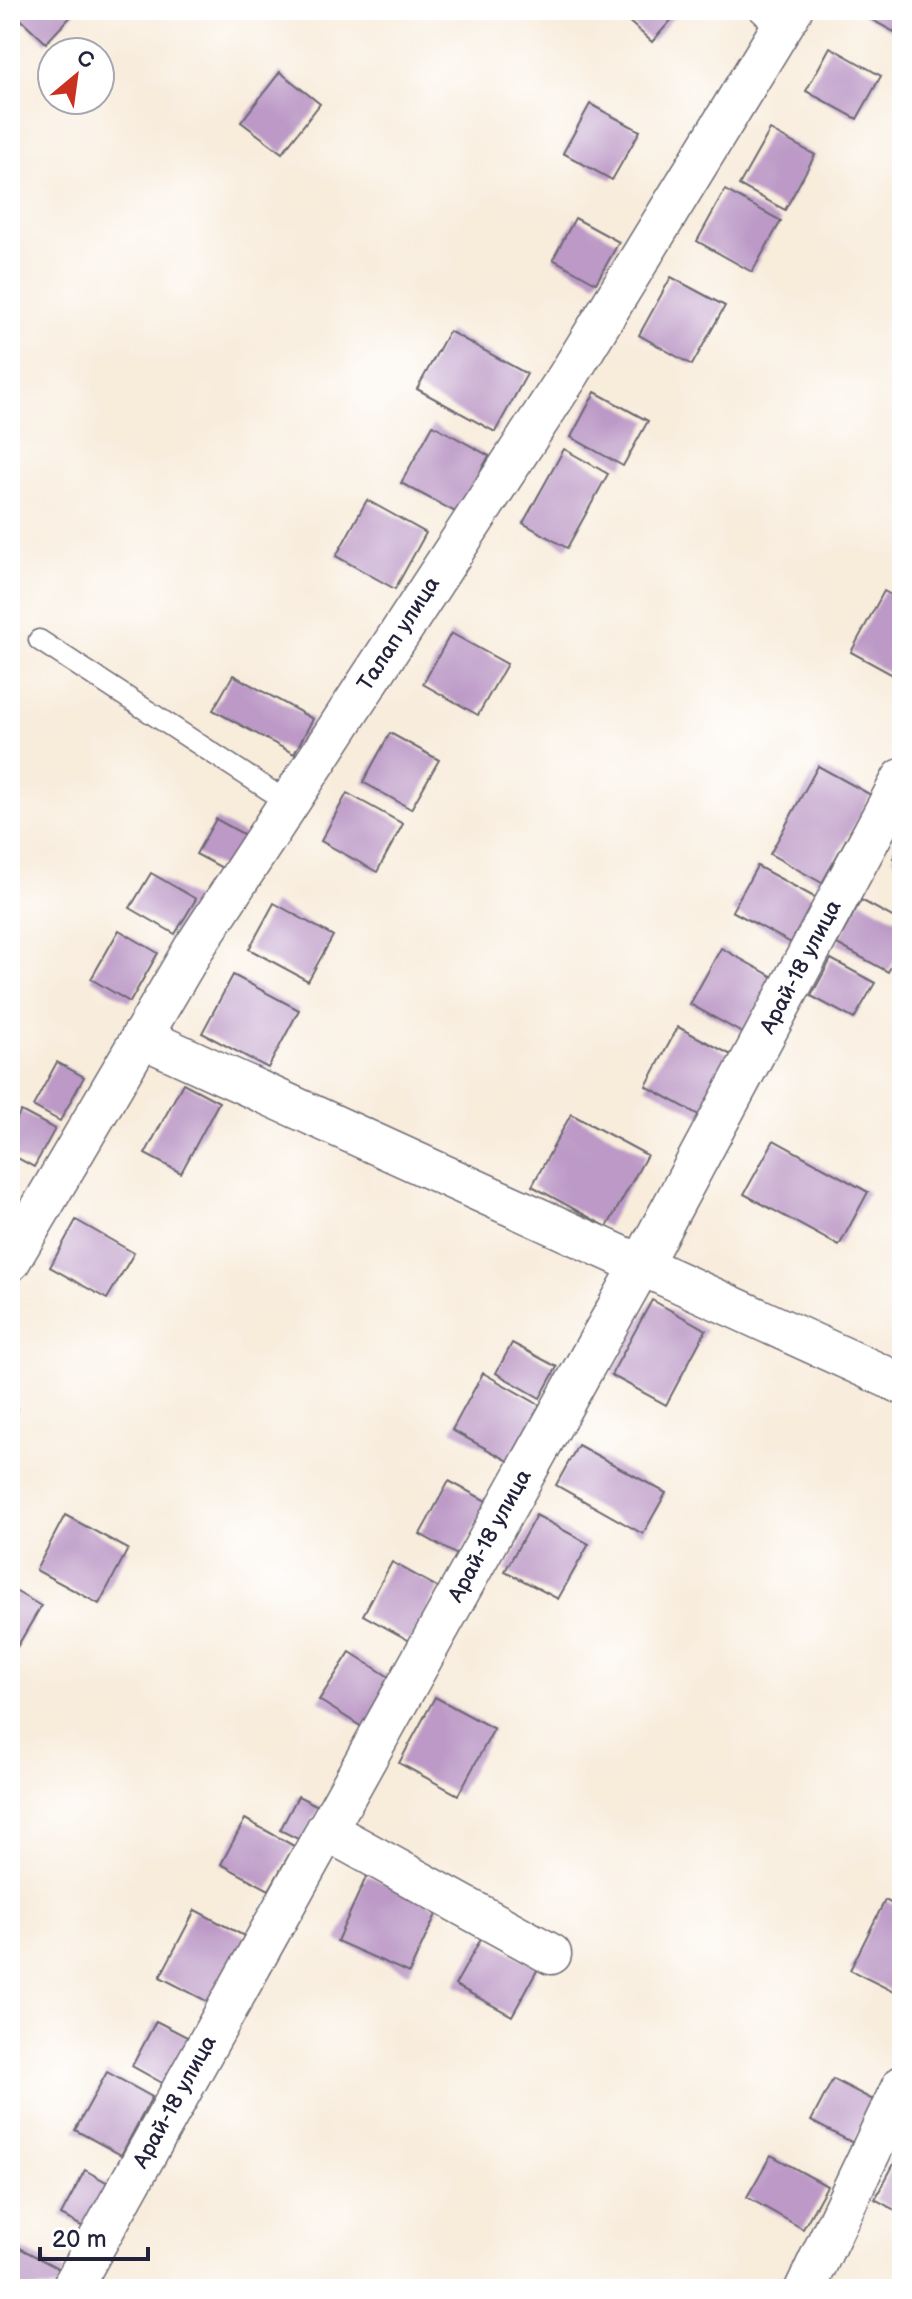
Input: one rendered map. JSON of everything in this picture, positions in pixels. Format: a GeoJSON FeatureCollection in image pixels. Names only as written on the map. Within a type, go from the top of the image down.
{"type":"FeatureCollection","features":[{"type":"Feature","properties":{"kind":"street","name":"Талап улица"},"geometry":{"type":"LineString","coordinates":[[10,1261],[194,948],[568,376],[777,17]]}},
{"type":"Feature","properties":{"kind":"street","name":"Арай-18 улица"},"geometry":{"type":"LineString","coordinates":[[71,2289],[640,1267],[902,779]]}},
{"type":"Feature","properties":{"kind":"street"},"geometry":{"type":"LineString","coordinates":[[141,1037],[902,1384]]}},
{"type":"Feature","properties":{"kind":"street"},"geometry":{"type":"LineString","coordinates":[[326,1830],[551,1954]]}},
{"type":"Feature","properties":{"kind":"street"},"geometry":{"type":"LineString","coordinates":[[805,2289],[902,2086]]}},
{"type":"Feature","properties":{"kind":"lane"},"geometry":{"type":"LineString","coordinates":[[39,640],[289,803]]}},
{"type":"Feature","properties":{"kind":"building"},"geometry":{"type":"Polygon","coordinates":[[[11,10],[77,10],[53,36],[39,36],[11,10]]]}},
{"type":"Feature","properties":{"kind":"building"},"geometry":{"type":"Polygon","coordinates":[[[616,10],[680,10],[652,42],[616,10]]]}},
{"type":"Feature","properties":{"kind":"building"},"geometry":{"type":"Polygon","coordinates":[[[854,10],[902,10],[902,18],[894,32],[854,10]]]}},
{"type":"Feature","properties":{"kind":"building"},"geometry":{"type":"Polygon","coordinates":[[[830,47],[881,76],[857,119],[806,91],[830,47]]]}},
{"type":"Feature","properties":{"kind":"building"},"geometry":{"type":"Polygon","coordinates":[[[280,72],[320,104],[282,153],[241,122],[280,72]]]}},
{"type":"Feature","properties":{"kind":"building"},"geometry":{"type":"Polygon","coordinates":[[[590,104],[640,131],[612,180],[563,153],[590,104]]]}},
{"type":"Feature","properties":{"kind":"building"},"geometry":{"type":"Polygon","coordinates":[[[770,130],[815,155],[785,210],[739,185],[770,130]]]}},
{"type":"Feature","properties":{"kind":"building"},"geometry":{"type":"Polygon","coordinates":[[[725,190],[781,221],[752,272],[697,241],[725,190]]]}},
{"type":"Feature","properties":{"kind":"building"},"geometry":{"type":"Polygon","coordinates":[[[575,218],[619,242],[596,283],[553,259],[575,218]]]}},
{"type":"Feature","properties":{"kind":"building"},"geometry":{"type":"Polygon","coordinates":[[[671,277],[725,306],[692,365],[639,335],[671,277]]]}},
{"type":"Feature","properties":{"kind":"building"},"geometry":{"type":"Polygon","coordinates":[[[449,331],[527,374],[495,432],[417,389],[449,331]]]}},
{"type":"Feature","properties":{"kind":"building"},"geometry":{"type":"Polygon","coordinates":[[[595,392],[648,421],[623,466],[571,437],[595,392]]]}},
{"type":"Feature","properties":{"kind":"building"},"geometry":{"type":"Polygon","coordinates":[[[433,425],[489,456],[457,513],[401,483],[433,425]]]}},
{"type":"Feature","properties":{"kind":"building"},"geometry":{"type":"Polygon","coordinates":[[[564,449],[608,474],[567,548],[523,523],[564,449]]]}},
{"type":"Feature","properties":{"kind":"building"},"geometry":{"type":"Polygon","coordinates":[[[367,500],[426,533],[395,589],[336,556],[367,500]]]}},
{"type":"Feature","properties":{"kind":"building"},"geometry":{"type":"Polygon","coordinates":[[[884,591],[902,601],[902,680],[851,652],[884,591]]]}},
{"type":"Feature","properties":{"kind":"building"},"geometry":{"type":"Polygon","coordinates":[[[451,633],[507,664],[478,715],[423,684],[451,633]]]}},
{"type":"Feature","properties":{"kind":"building"},"geometry":{"type":"Polygon","coordinates":[[[233,675],[313,719],[294,754],[213,710],[233,675]]]}},
{"type":"Feature","properties":{"kind":"building"},"geometry":{"type":"Polygon","coordinates":[[[390,733],[439,760],[411,809],[363,782],[390,733]]]}},
{"type":"Feature","properties":{"kind":"building"},"geometry":{"type":"Polygon","coordinates":[[[818,766],[871,795],[822,883],[770,854],[818,766]]]}},
{"type":"Feature","properties":{"kind":"building"},"geometry":{"type":"Polygon","coordinates":[[[347,793],[403,824],[377,872],[321,841],[347,793]]]}},
{"type":"Feature","properties":{"kind":"building"},"geometry":{"type":"Polygon","coordinates":[[[216,819],[245,835],[226,870],[196,854],[216,819]]]}},
{"type":"Feature","properties":{"kind":"building"},"geometry":{"type":"Polygon","coordinates":[[[902,841],[902,863],[893,858],[902,841]]]}},
{"type":"Feature","properties":{"kind":"building"},"geometry":{"type":"Polygon","coordinates":[[[757,866],[816,898],[791,943],[732,911],[757,866]]]}},
{"type":"Feature","properties":{"kind":"building"},"geometry":{"type":"Polygon","coordinates":[[[151,873],[196,899],[175,934],[130,908],[151,873]]]}},
{"type":"Feature","properties":{"kind":"building"},"geometry":{"type":"Polygon","coordinates":[[[861,900],[902,922],[902,947],[888,972],[837,944],[861,900]]]}},
{"type":"Feature","properties":{"kind":"building"},"geometry":{"type":"Polygon","coordinates":[[[274,903],[333,936],[308,981],[249,949],[274,903]]]}},
{"type":"Feature","properties":{"kind":"building"},"geometry":{"type":"Polygon","coordinates":[[[119,930],[158,953],[130,1002],[91,979],[119,930]]]}},
{"type":"Feature","properties":{"kind":"building"},"geometry":{"type":"Polygon","coordinates":[[[721,948],[775,978],[744,1034],[690,1004],[721,948]]]}},
{"type":"Feature","properties":{"kind":"building"},"geometry":{"type":"Polygon","coordinates":[[[831,959],[875,983],[854,1019],[811,996],[831,959]]]}},
{"type":"Feature","properties":{"kind":"building"},"geometry":{"type":"Polygon","coordinates":[[[233,975],[299,1010],[268,1068],[202,1033],[233,975]]]}},
{"type":"Feature","properties":{"kind":"building"},"geometry":{"type":"Polygon","coordinates":[[[678,1027],[737,1058],[704,1118],[646,1086],[678,1027]]]}},
{"type":"Feature","properties":{"kind":"building"},"geometry":{"type":"Polygon","coordinates":[[[57,1062],[84,1077],[60,1121],[33,1106],[57,1062]]]}},
{"type":"Feature","properties":{"kind":"building"},"geometry":{"type":"Polygon","coordinates":[[[183,1083],[219,1102],[181,1173],[145,1154],[183,1083]]]}},
{"type":"Feature","properties":{"kind":"building"},"geometry":{"type":"Polygon","coordinates":[[[21,1111],[55,1129],[34,1167],[10,1154],[10,1130],[21,1111]]]}},
{"type":"Feature","properties":{"kind":"building"},"geometry":{"type":"Polygon","coordinates":[[[571,1114],[647,1155],[607,1227],[532,1186],[571,1114]]]}},
{"type":"Feature","properties":{"kind":"building"},"geometry":{"type":"Polygon","coordinates":[[[774,1140],[868,1192],[839,1246],[744,1194],[774,1140]]]}},
{"type":"Feature","properties":{"kind":"building"},"geometry":{"type":"Polygon","coordinates":[[[76,1220],[134,1253],[107,1299],[50,1267],[76,1220]]]}},
{"type":"Feature","properties":{"kind":"building"},"geometry":{"type":"Polygon","coordinates":[[[652,1300],[706,1330],[666,1405],[611,1375],[652,1300]]]}},
{"type":"Feature","properties":{"kind":"building"},"geometry":{"type":"Polygon","coordinates":[[[512,1343],[557,1367],[540,1398],[496,1373],[512,1343]]]}},
{"type":"Feature","properties":{"kind":"building"},"geometry":{"type":"Polygon","coordinates":[[[483,1373],[543,1407],[512,1463],[452,1430],[483,1373]]]}},
{"type":"Feature","properties":{"kind":"building"},"geometry":{"type":"Polygon","coordinates":[[[10,1405],[17,1409],[10,1422],[10,1405]]]}},
{"type":"Feature","properties":{"kind":"building"},"geometry":{"type":"Polygon","coordinates":[[[578,1445],[666,1493],[643,1534],[556,1485],[578,1445]]]}},
{"type":"Feature","properties":{"kind":"building"},"geometry":{"type":"Polygon","coordinates":[[[449,1481],[488,1502],[459,1556],[420,1534],[449,1481]]]}},
{"type":"Feature","properties":{"kind":"building"},"geometry":{"type":"Polygon","coordinates":[[[65,1515],[128,1549],[99,1604],[36,1570],[65,1515]]]}},
{"type":"Feature","properties":{"kind":"building"},"geometry":{"type":"Polygon","coordinates":[[[536,1515],[589,1544],[558,1599],[505,1571],[536,1515]]]}},
{"type":"Feature","properties":{"kind":"building"},"geometry":{"type":"Polygon","coordinates":[[[392,1562],[439,1588],[410,1641],[363,1615],[392,1562]]]}},
{"type":"Feature","properties":{"kind":"building"},"geometry":{"type":"Polygon","coordinates":[[[10,1588],[41,1606],[10,1659],[10,1588]]]}},
{"type":"Feature","properties":{"kind":"building"},"geometry":{"type":"Polygon","coordinates":[[[350,1652],[397,1682],[367,1730],[319,1700],[350,1652]]]}},
{"type":"Feature","properties":{"kind":"building"},"geometry":{"type":"Polygon","coordinates":[[[435,1697],[494,1729],[458,1795],[399,1763],[435,1697]]]}},
{"type":"Feature","properties":{"kind":"building"},"geometry":{"type":"Polygon","coordinates":[[[298,1796],[320,1807],[302,1841],[280,1830],[298,1796]]]}},
{"type":"Feature","properties":{"kind":"building"},"geometry":{"type":"Polygon","coordinates":[[[245,1819],[294,1846],[269,1890],[221,1864],[245,1819]]]}},
{"type":"Feature","properties":{"kind":"building"},"geometry":{"type":"Polygon","coordinates":[[[367,1875],[439,1908],[409,1973],[337,1941],[367,1875]]]}},
{"type":"Feature","properties":{"kind":"building"},"geometry":{"type":"Polygon","coordinates":[[[885,1900],[902,1909],[902,1996],[850,1970],[885,1900]]]}},
{"type":"Feature","properties":{"kind":"building"},"geometry":{"type":"Polygon","coordinates":[[[195,1910],[248,1938],[212,2004],[160,1977],[195,1910]]]}},
{"type":"Feature","properties":{"kind":"building"},"geometry":{"type":"Polygon","coordinates":[[[482,1937],[539,1967],[512,2016],[455,1985],[482,1937]]]}},
{"type":"Feature","properties":{"kind":"building"},"geometry":{"type":"Polygon","coordinates":[[[156,2021],[189,2038],[164,2084],[132,2066],[156,2021]]]}},
{"type":"Feature","properties":{"kind":"building"},"geometry":{"type":"Polygon","coordinates":[[[107,2072],[152,2097],[121,2155],[75,2130],[107,2072]]]}},
{"type":"Feature","properties":{"kind":"building"},"geometry":{"type":"Polygon","coordinates":[[[833,2079],[875,2101],[853,2143],[811,2121],[833,2079]]]}},
{"type":"Feature","properties":{"kind":"building"},"geometry":{"type":"Polygon","coordinates":[[[902,2149],[902,2214],[875,2199],[902,2149]]]}},
{"type":"Feature","properties":{"kind":"building"},"geometry":{"type":"Polygon","coordinates":[[[771,2155],[827,2186],[803,2229],[747,2197],[771,2155]]]}},
{"type":"Feature","properties":{"kind":"building"},"geometry":{"type":"Polygon","coordinates":[[[85,2170],[113,2186],[89,2230],[61,2215],[85,2170]]]}},
{"type":"Feature","properties":{"kind":"building"},"geometry":{"type":"Polygon","coordinates":[[[14,2245],[65,2272],[56,2289],[10,2289],[10,2252],[14,2245]]]}}]}
